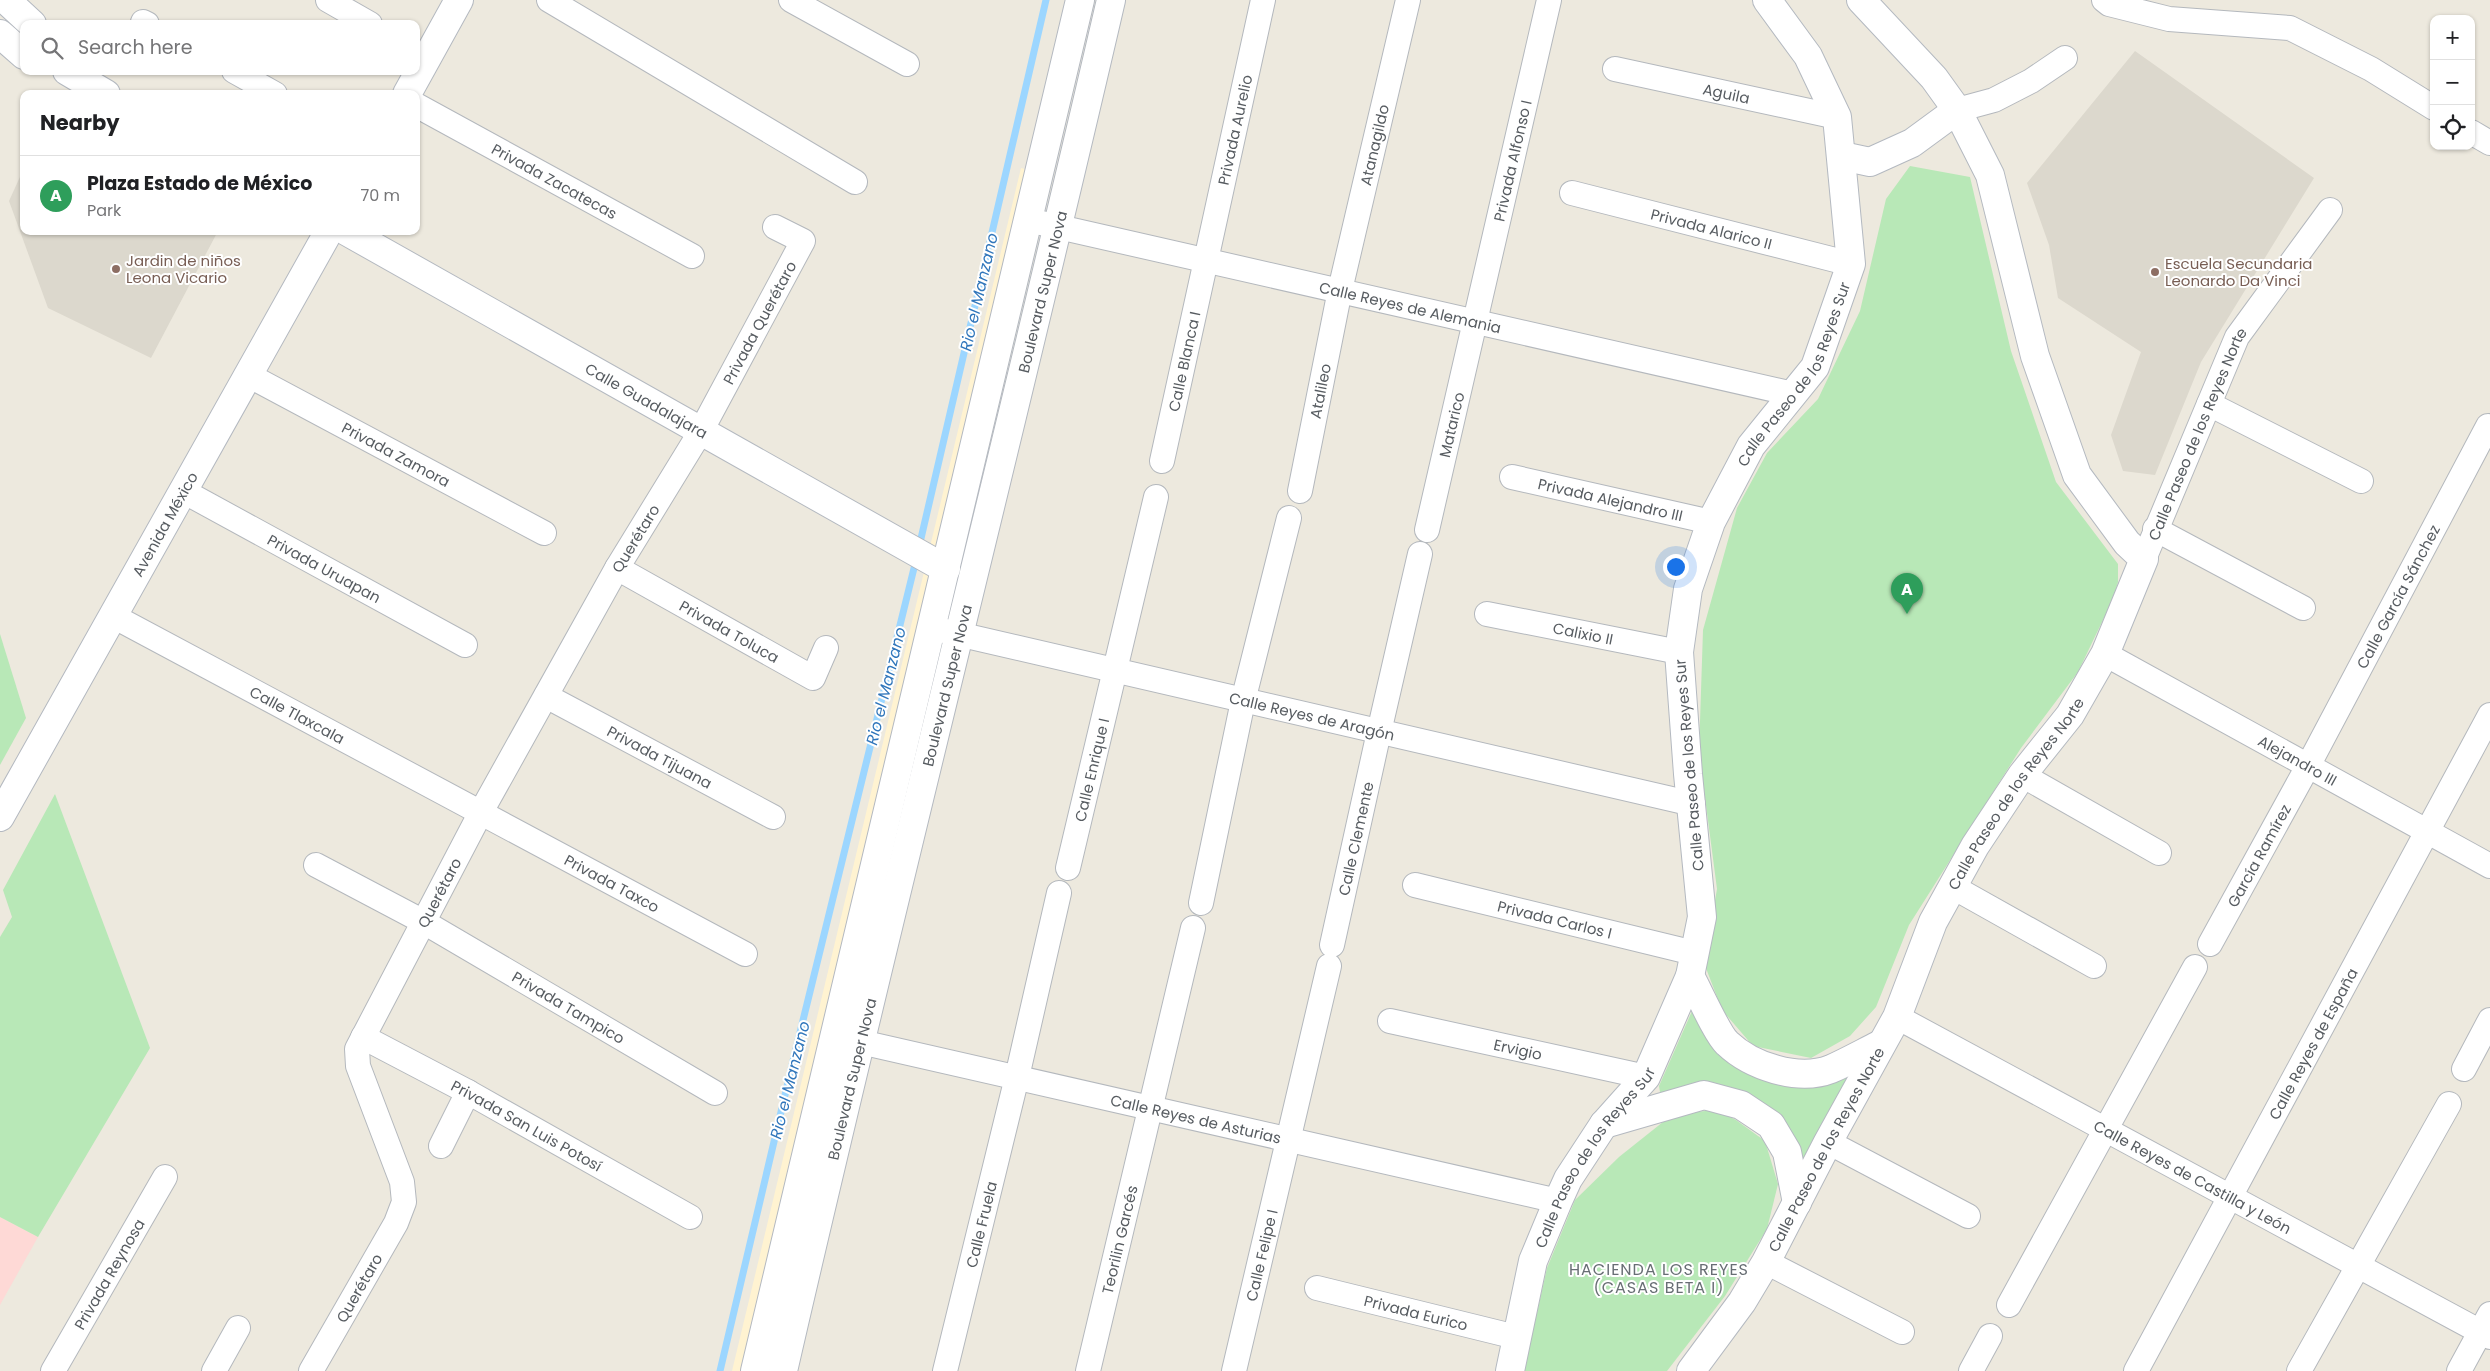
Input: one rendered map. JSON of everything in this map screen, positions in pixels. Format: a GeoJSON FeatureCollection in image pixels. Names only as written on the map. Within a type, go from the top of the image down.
{"type":"FeatureCollection","features":[{"type":"Feature","properties":{"kind":"street"},"geometry":{"type":"LineString","coordinates":[[328,0],[363,20]]}},
{"type":"Feature","properties":{"kind":"street"},"geometry":{"type":"LineString","coordinates":[[422,53],[460,0]]}},
{"type":"Feature","properties":{"kind":"street"},"geometry":{"type":"LineString","coordinates":[[550,0],[855,182]]}},
{"type":"Feature","properties":{"kind":"street"},"geometry":{"type":"LineString","coordinates":[[791,0],[907,64]]}},
{"type":"Feature","properties":{"kind":"street","name":"Boulevard Super Nova"},"geometry":{"type":"LineString","coordinates":[[783,1371],[847,1038],[932,628],[940,566],[1028,220],[1080,0]]}},
{"type":"Feature","properties":{"kind":"street","name":"Boulevard Super Nova"},"geometry":{"type":"LineString","coordinates":[[755,1371],[959,635],[1059,227],[1112,0]]}},
{"type":"Feature","properties":{"kind":"street","name":"Privada Aurelio"},"geometry":{"type":"LineString","coordinates":[[1206,260],[1263,0]]}},
{"type":"Feature","properties":{"kind":"street","name":"Atanagildo"},"geometry":{"type":"LineString","coordinates":[[1340,290],[1408,0]]}},
{"type":"Feature","properties":{"kind":"street","name":"Privada Alfonso I"},"geometry":{"type":"LineString","coordinates":[[1473,321],[1549,0]]}},
{"type":"Feature","properties":{"kind":"street","name":"Calle Paseo de los Reyes Sur"},"geometry":{"type":"LineString","coordinates":[[1510,1371],[1533,1262],[1558,1201],[1568,1179],[1604,1124],[1646,1078],[1692,965],[1702,917],[1693,804],[1688,774],[1679,652],[1688,589],[1710,522],[1751,446],[1815,367],[1851,264],[1837,118],[1808,56],[1767,0]]}},
{"type":"Feature","properties":{"kind":"street"},"geometry":{"type":"LineString","coordinates":[[1861,0],[1934,78],[1958,110],[1990,175],[2035,356],[2077,474],[2127,543],[2144,559]]}},
{"type":"Feature","properties":{"kind":"street"},"geometry":{"type":"LineString","coordinates":[[2104,0],[2109,4],[2169,19],[2290,28],[2371,69],[2430,106]]}},
{"type":"Feature","properties":{"kind":"street"},"geometry":{"type":"LineString","coordinates":[[0,34],[20,52]]}},
{"type":"Feature","properties":{"kind":"street"},"geometry":{"type":"LineString","coordinates":[[1842,156],[1870,162],[1912,143],[1958,110],[1994,100],[2031,81],[2065,58]]}},
{"type":"Feature","properties":{"kind":"street","name":"Aguila"},"geometry":{"type":"LineString","coordinates":[[1615,69],[1837,118]]}},
{"type":"Feature","properties":{"kind":"street"},"geometry":{"type":"LineString","coordinates":[[74,75],[99,90]]}},
{"type":"Feature","properties":{"kind":"street"},"geometry":{"type":"LineString","coordinates":[[241,75],[268,90]]}},
{"type":"Feature","properties":{"kind":"street"},"geometry":{"type":"LineString","coordinates":[[408,90],[414,75]]}},
{"type":"Feature","properties":{"kind":"street","name":"Privada Zacatecas"},"geometry":{"type":"LineString","coordinates":[[420,107],[692,256]]}},
{"type":"Feature","properties":{"kind":"street"},"geometry":{"type":"LineString","coordinates":[[2475,134],[2490,143]]}},
{"type":"Feature","properties":{"kind":"street","name":"Privada Alarico II"},"geometry":{"type":"LineString","coordinates":[[1572,193],[1851,264]]}},
{"type":"Feature","properties":{"kind":"street","name":"Calle Paseo de los Reyes Norte"},"geometry":{"type":"LineString","coordinates":[[1690,1371],[1742,1302],[1766,1262],[1879,1045],[1897,1017],[1933,922],[1975,846],[2022,775],[2070,715],[2106,654],[2156,529],[2237,337],[2330,210]]}},
{"type":"Feature","properties":{"kind":"street","name":"Calle Reyes de Alemania"},"geometry":{"type":"LineString","coordinates":[[1028,220],[1793,394]]}},
{"type":"Feature","properties":{"kind":"street","name":"Privada Querétaro"},"geometry":{"type":"LineString","coordinates":[[701,431],[803,241],[775,228]]}},
{"type":"Feature","properties":{"kind":"street","name":"Avenida México"},"geometry":{"type":"LineString","coordinates":[[0,817],[327,235]]}},
{"type":"Feature","properties":{"kind":"street","name":"Calle Guadalajara"},"geometry":{"type":"LineString","coordinates":[[353,235],[940,566]]}},
{"type":"Feature","properties":{"kind":"street","name":"Calle Blanca I"},"geometry":{"type":"LineString","coordinates":[[1162,461],[1206,260]]}},
{"type":"Feature","properties":{"kind":"street","name":"Atalileo"},"geometry":{"type":"LineString","coordinates":[[1300,491],[1340,290]]}},
{"type":"Feature","properties":{"kind":"street","name":"Matarico"},"geometry":{"type":"LineString","coordinates":[[1427,530],[1473,321]]}},
{"type":"Feature","properties":{"kind":"street","name":"Privada Zamora"},"geometry":{"type":"LineString","coordinates":[[248,375],[544,533]]}},
{"type":"Feature","properties":{"kind":"street"},"geometry":{"type":"LineString","coordinates":[[2209,404],[2361,480]]}},
{"type":"Feature","properties":{"kind":"street","name":"Calle García Sánchez"},"geometry":{"type":"LineString","coordinates":[[2308,766],[2488,426]]}},
{"type":"Feature","properties":{"kind":"street","name":"Querétaro"},"geometry":{"type":"LineString","coordinates":[[311,1371],[396,1223],[404,1202],[402,1182],[358,1066],[357,1049],[422,921],[481,812],[617,568],[701,431]]}},
{"type":"Feature","properties":{"kind":"street","name":"Privada Alejandro III"},"geometry":{"type":"LineString","coordinates":[[1512,477],[1710,522]]}},
{"type":"Feature","properties":{"kind":"street","name":"Privada Uruapan"},"geometry":{"type":"LineString","coordinates":[[183,491],[465,645]]}},
{"type":"Feature","properties":{"kind":"street","name":"Calle Enrique I"},"geometry":{"type":"LineString","coordinates":[[1068,868],[1113,671],[1156,498]]}},
{"type":"Feature","properties":{"kind":"street"},"geometry":{"type":"LineString","coordinates":[[1201,903],[1243,701],[1289,518]]}},
{"type":"Feature","properties":{"kind":"street"},"geometry":{"type":"LineString","coordinates":[[2156,529],[2304,608]]}},
{"type":"Feature","properties":{"kind":"street","name":"Calle Clemente"},"geometry":{"type":"LineString","coordinates":[[1287,1139],[1331,956],[1379,732],[1420,554]]}},
{"type":"Feature","properties":{"kind":"street","name":"Privada Toluca"},"geometry":{"type":"LineString","coordinates":[[617,568],[813,678],[826,648]]}},
{"type":"Feature","properties":{"kind":"street","name":"Calixio II"},"geometry":{"type":"LineString","coordinates":[[1487,614],[1679,652]]}},
{"type":"Feature","properties":{"kind":"street","name":"Calle Tlaxcala"},"geometry":{"type":"LineString","coordinates":[[113,616],[481,812]]}},
{"type":"Feature","properties":{"kind":"street","name":"Calle Reyes de Aragón"},"geometry":{"type":"LineString","coordinates":[[932,628],[1693,804]]}},
{"type":"Feature","properties":{"kind":"street","name":"Alejandro III"},"geometry":{"type":"LineString","coordinates":[[2106,654],[2490,866]]}},
{"type":"Feature","properties":{"kind":"street","name":"Privada Tijuana"},"geometry":{"type":"LineString","coordinates":[[546,696],[773,817]]}},
{"type":"Feature","properties":{"kind":"street","name":"Calle Reyes de España"},"geometry":{"type":"LineString","coordinates":[[2136,1371],[2490,715]]}},
{"type":"Feature","properties":{"kind":"street","name":"García Ramírez"},"geometry":{"type":"LineString","coordinates":[[2210,944],[2308,766]]}},
{"type":"Feature","properties":{"kind":"street"},"geometry":{"type":"LineString","coordinates":[[2022,775],[2159,853]]}},
{"type":"Feature","properties":{"kind":"street","name":"Privada Taxco"},"geometry":{"type":"LineString","coordinates":[[481,812],[745,954]]}},
{"type":"Feature","properties":{"kind":"street","name":"Privada Tampico"},"geometry":{"type":"LineString","coordinates":[[316,865],[422,921],[716,1093]]}},
{"type":"Feature","properties":{"kind":"street","name":"Privada Carlos I"},"geometry":{"type":"LineString","coordinates":[[1415,885],[1692,965]]}},
{"type":"Feature","properties":{"kind":"street"},"geometry":{"type":"LineString","coordinates":[[1953,887],[2094,966]]}},
{"type":"Feature","properties":{"kind":"street","name":"Calle Fruela"},"geometry":{"type":"LineString","coordinates":[[945,1371],[1060,893]]}},
{"type":"Feature","properties":{"kind":"street","name":"Teorilin Garcés"},"geometry":{"type":"LineString","coordinates":[[1088,1371],[1193,928]]}},
{"type":"Feature","properties":{"kind":"street"},"geometry":{"type":"LineString","coordinates":[[1692,965],[1726,1042],[1753,1061],[1781,1070],[1803,1073],[1829,1070],[1879,1045]]}},
{"type":"Feature","properties":{"kind":"street"},"geometry":{"type":"LineString","coordinates":[[2009,1305],[2195,967]]}},
{"type":"Feature","properties":{"kind":"street","name":"Calle Reyes de Castilla y León"},"geometry":{"type":"LineString","coordinates":[[1897,1017],[2358,1266],[2487,1328]]}},
{"type":"Feature","properties":{"kind":"street"},"geometry":{"type":"LineString","coordinates":[[2464,1069],[2490,1020]]}},
{"type":"Feature","properties":{"kind":"street","name":"Ervigio"},"geometry":{"type":"LineString","coordinates":[[1390,1021],[1646,1078]]}},
{"type":"Feature","properties":{"kind":"street","name":"Privada San Luis Potosí"},"geometry":{"type":"LineString","coordinates":[[362,1037],[468,1092],[690,1217]]}},
{"type":"Feature","properties":{"kind":"street","name":"Calle Reyes de Asturias"},"geometry":{"type":"LineString","coordinates":[[847,1038],[1558,1201]]}},
{"type":"Feature","properties":{"kind":"street"},"geometry":{"type":"LineString","coordinates":[[441,1146],[468,1092]]}},
{"type":"Feature","properties":{"kind":"street"},"geometry":{"type":"LineString","coordinates":[[1604,1124],[1704,1095],[1741,1104],[1770,1125],[1787,1152],[1797,1203]]}},
{"type":"Feature","properties":{"kind":"street"},"geometry":{"type":"LineString","coordinates":[[2299,1371],[2449,1104]]}},
{"type":"Feature","properties":{"kind":"street","name":"Calle Felipe I"},"geometry":{"type":"LineString","coordinates":[[1234,1371],[1287,1139]]}},
{"type":"Feature","properties":{"kind":"street"},"geometry":{"type":"LineString","coordinates":[[1828,1142],[1968,1216]]}},
{"type":"Feature","properties":{"kind":"street","name":"Privada Reynosa"},"geometry":{"type":"LineString","coordinates":[[53,1371],[165,1177]]}},
{"type":"Feature","properties":{"kind":"street"},"geometry":{"type":"LineString","coordinates":[[1766,1262],[1902,1332]]}},
{"type":"Feature","properties":{"kind":"street","name":"Privada Eurico"},"geometry":{"type":"LineString","coordinates":[[1317,1288],[1516,1337]]}},
{"type":"Feature","properties":{"kind":"street"},"geometry":{"type":"LineString","coordinates":[[214,1371],[238,1328]]}},
{"type":"Feature","properties":{"kind":"street"},"geometry":{"type":"LineString","coordinates":[[2459,1371],[2487,1328]]}},
{"type":"Feature","properties":{"kind":"street"},"geometry":{"type":"LineString","coordinates":[[1971,1371],[1990,1336]]}},
{"type":"Feature","properties":{"kind":"shaded area","name":"Escuela Secundaria Leonardo Da Vinci"},"geometry":{"type":"Polygon","coordinates":[[[2135,51],[2314,178],[2201,362],[2155,475],[2123,471],[2111,435],[2141,352],[2058,298],[2049,245],[2027,183],[2135,51]]]}},
{"type":"Feature","properties":{"kind":"shaded area"},"geometry":{"type":"Polygon","coordinates":[[[1021,168],[1050,175],[763,1371],[732,1371],[1021,168]]]}},
{"type":"Feature","properties":{"kind":"shaded area","name":"Jardin de niños Leona Vicario"},"geometry":{"type":"Polygon","coordinates":[[[20,177],[20,231],[9,201],[20,177]]]}},
{"type":"Feature","properties":{"kind":"shaded area","name":"Jardin de niños Leona Vicario"},"geometry":{"type":"Polygon","coordinates":[[[21,235],[216,235],[151,358],[48,308],[21,235]]]}},
{"type":"Feature","properties":{"kind":"shaded area"},"geometry":{"type":"Polygon","coordinates":[[[0,1217],[38,1237],[0,1305],[0,1217]]]}},
{"type":"Feature","properties":{"kind":"green space"},"geometry":{"type":"Polygon","coordinates":[[[1910,166],[1970,177],[2011,351],[2056,482],[2118,564],[2118,582],[2114,597],[2078,672],[2021,748],[1909,925],[1876,1007],[1850,1036],[1811,1058],[1753,1046],[1722,1010],[1704,963],[1717,889],[1699,752],[1703,630],[1737,508],[1767,453],[1818,399],[1860,311],[1886,199],[1910,166]]]}},
{"type":"Feature","properties":{"kind":"green space"},"geometry":{"type":"Polygon","coordinates":[[[0,634],[26,718],[0,765],[0,634]]]}},
{"type":"Feature","properties":{"kind":"green space"},"geometry":{"type":"Polygon","coordinates":[[[55,794],[150,1048],[38,1237],[0,1217],[0,937],[12,917],[3,890],[55,794]]]}},
{"type":"Feature","properties":{"kind":"green space"},"geometry":{"type":"Polygon","coordinates":[[[1692,1011],[1696,1013],[1709,1040],[1840,1078],[1852,1078],[1806,1163],[1801,1163],[1779,1120],[1660,1092],[1659,1086],[1692,1011]]]}},
{"type":"Feature","properties":{"kind":"green space"},"geometry":{"type":"Polygon","coordinates":[[[1716,1110],[1736,1120],[1765,1141],[1778,1184],[1767,1229],[1725,1296],[1667,1371],[1524,1371],[1547,1268],[1575,1200],[1619,1157],[1673,1114],[1716,1110]]]}},
{"type":"Feature","properties":{"kind":"waterway","name":"Rio el Manzano"},"geometry":{"type":"LineString","coordinates":[[919,547],[1046,0]]}},
{"type":"Feature","properties":{"kind":"waterway","name":"Rio el Manzano"},"geometry":{"type":"LineString","coordinates":[[720,1371],[793,1061],[916,560]]}},
{"type":"Feature","properties":{"kind":"place","name":"Jardin de niños Leona Vicario"},"geometry":{"type":"Point","coordinates":[116,269]}},
{"type":"Feature","properties":{"kind":"place","name":"Escuela Secundaria Leonardo Da Vinci"},"geometry":{"type":"Point","coordinates":[2155,272]}},
{"type":"Feature","properties":{"kind":"place","name":"Plaza Estado de México"},"geometry":{"type":"Point","coordinates":[1907,614]}},
{"type":"Feature","properties":{"kind":"district","name":"HACIENDA LOS REYES (CASAS BETA I)"},"geometry":{"type":"Point","coordinates":[1659,1278]}}]}
